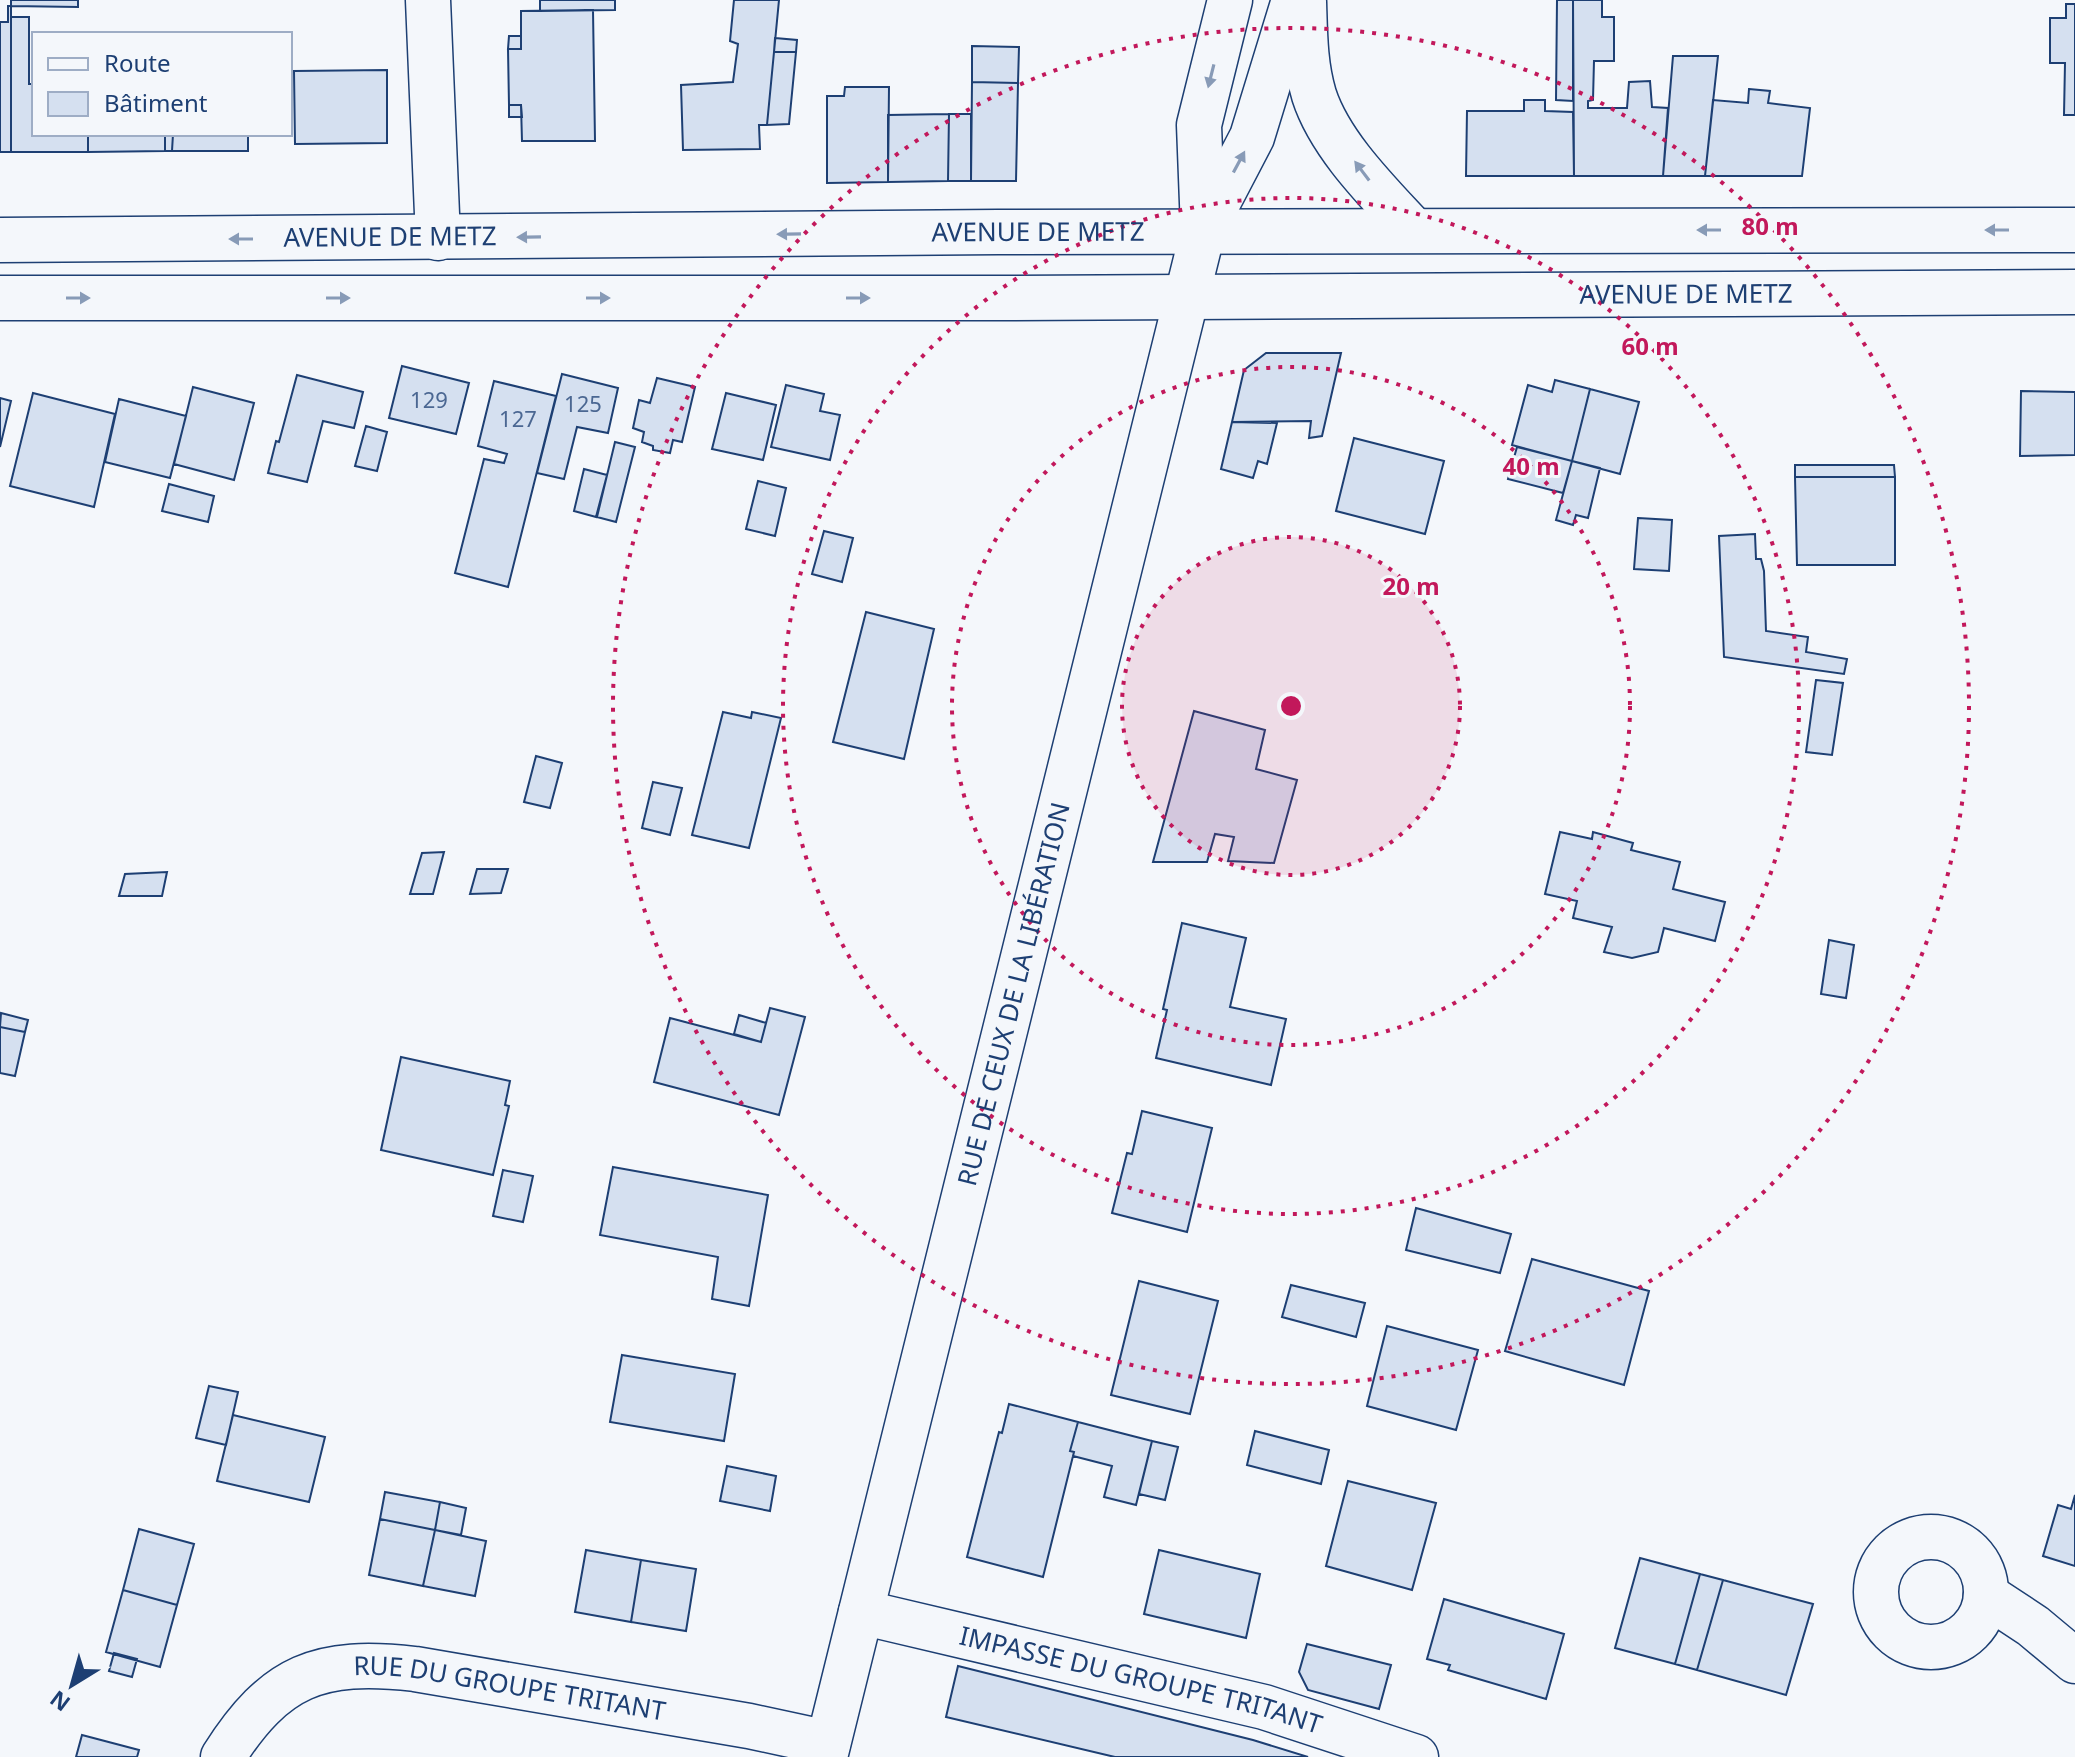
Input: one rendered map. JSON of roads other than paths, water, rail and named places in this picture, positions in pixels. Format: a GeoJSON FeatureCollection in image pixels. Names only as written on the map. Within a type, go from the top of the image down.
{"type":"FeatureCollection","features":[{"type":"Feature","properties":{"kind":"main road"},"geometry":{"type":"LineString","coordinates":[[428,0],[438,238]]}},
{"type":"Feature","properties":{"kind":"main road"},"geometry":{"type":"LineString","coordinates":[[1203,231],[1199,125],[1230,0]]}},
{"type":"Feature","properties":{"kind":"main road"},"geometry":{"type":"LineString","coordinates":[[1203,231],[1252,137],[1294,0]]}},
{"type":"Feature","properties":{"kind":"main road"},"geometry":{"type":"LineString","coordinates":[[1304,0],[1305,55],[1315,96],[1331,130],[1368,180],[1413,230]]}},
{"type":"Feature","properties":{"kind":"main road","name":"AVENUE DE METZ"},"geometry":{"type":"LineString","coordinates":[[0,240],[1203,231],[2075,230]]}},
{"type":"Feature","properties":{"kind":"main road","name":"RUE DE CEUX DE LA LIBÉRATION"},"geometry":{"type":"LineString","coordinates":[[827,1750],[1203,231]]}},
{"type":"Feature","properties":{"kind":"main road","name":"AVENUE DE METZ"},"geometry":{"type":"LineString","coordinates":[[0,298],[1187,297],[2075,292]]}},
{"type":"Feature","properties":{"kind":"main road"},"geometry":{"type":"LineString","coordinates":[[1986,1595],[2033,1626],[2075,1661]]}},
{"type":"Feature","properties":{"kind":"main road","name":"IMPASSE DU GROUPE TRITANT"},"geometry":{"type":"LineString","coordinates":[[861,1612],[1264,1707],[1416,1757]]}},
{"type":"Feature","properties":{"kind":"main road","name":"RUE DU GROUPE TRITANT"},"geometry":{"type":"LineString","coordinates":[[223,1757],[242,1727],[267,1700],[297,1680],[334,1667],[371,1664],[749,1726],[827,1750]]}}]}
